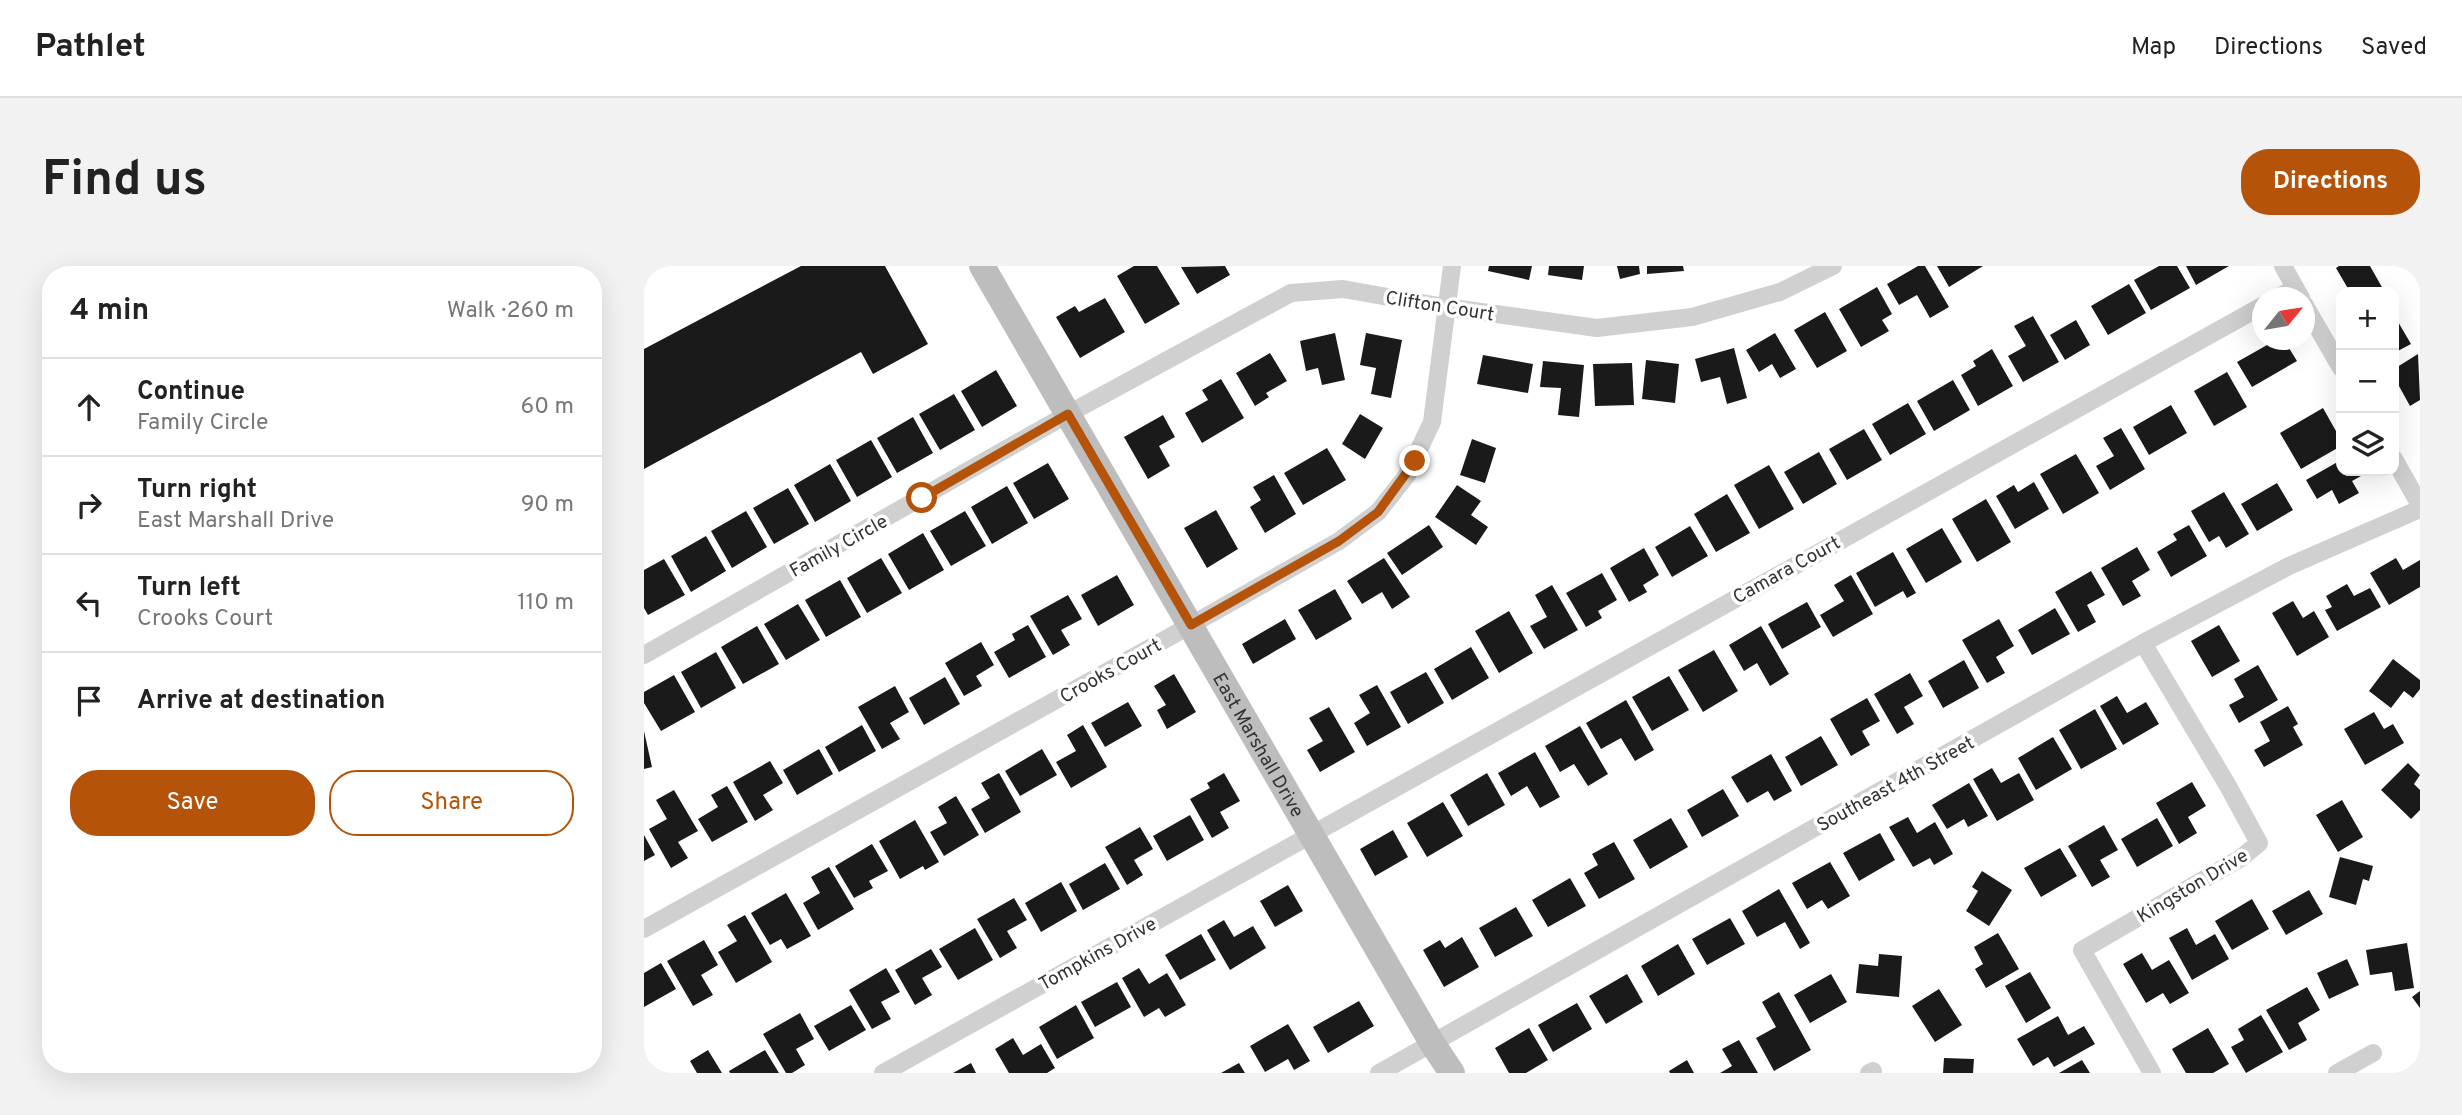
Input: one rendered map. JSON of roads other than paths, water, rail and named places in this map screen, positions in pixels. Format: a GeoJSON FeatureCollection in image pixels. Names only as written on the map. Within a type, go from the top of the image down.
{"type":"FeatureCollection","features":[{"type":"Feature","properties":{"kind":"main road","name":"East Marshall Drive"},"geometry":{"type":"LineString","coordinates":[[982,266],[1432,1043],[1452,1073]]}},
{"type":"Feature","properties":{"kind":"street","name":"Crooks Court"},"geometry":{"type":"LineString","coordinates":[[644,929],[1339,541],[1378,512],[1411,468],[1432,422],[1452,266]]}},
{"type":"Feature","properties":{"kind":"street","name":"Clifton Court"},"geometry":{"type":"LineString","coordinates":[[1068,414],[1291,293],[1343,289],[1445,307],[1597,328],[1692,317],[1780,292],[1833,266]]}},
{"type":"Feature","properties":{"kind":"street"},"geometry":{"type":"LineString","coordinates":[[2283,266],[2295,287]]}},
{"type":"Feature","properties":{"kind":"street","name":"Camara Court"},"geometry":{"type":"LineString","coordinates":[[1311,834],[2252,312]]}},
{"type":"Feature","properties":{"kind":"street"},"geometry":{"type":"LineString","coordinates":[[2315,322],[2336,359]]}},
{"type":"Feature","properties":{"kind":"street","name":"Family Circle"},"geometry":{"type":"LineString","coordinates":[[644,655],[1068,414]]}},
{"type":"Feature","properties":{"kind":"street"},"geometry":{"type":"LineString","coordinates":[[2399,468],[2420,507]]}},
{"type":"Feature","properties":{"kind":"street","name":"Southeast 4th Street"},"geometry":{"type":"LineString","coordinates":[[1379,1073],[2143,643],[2289,566],[2420,507]]}},
{"type":"Feature","properties":{"kind":"street","name":"Kingston Drive"},"geometry":{"type":"LineString","coordinates":[[2143,643],[2259,843],[2241,858],[2082,950],[2152,1073]]}},
{"type":"Feature","properties":{"kind":"street","name":"Tompkins Drive"},"geometry":{"type":"LineString","coordinates":[[883,1073],[1311,834]]}},
{"type":"Feature","properties":{"kind":"street"},"geometry":{"type":"LineString","coordinates":[[2337,1073],[2373,1053]]}}]}
